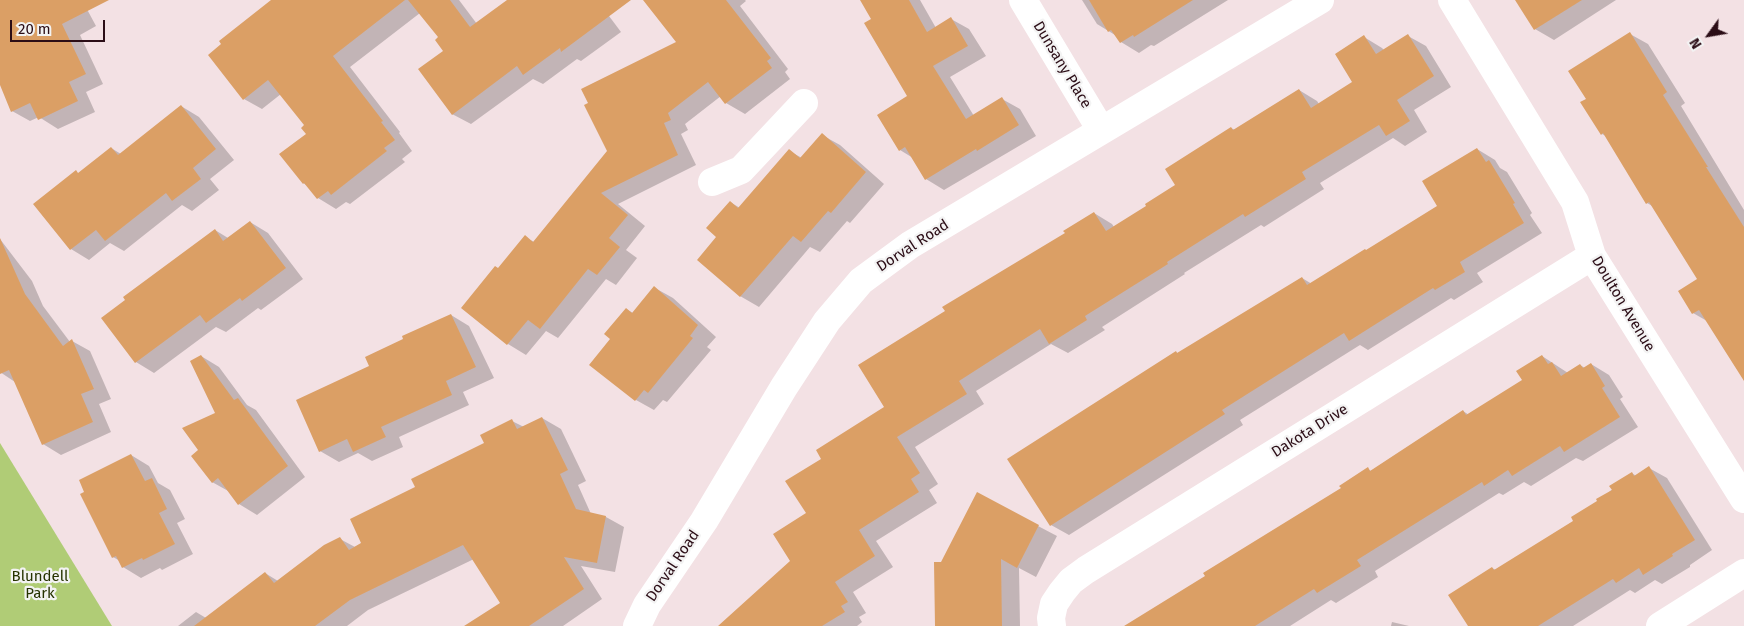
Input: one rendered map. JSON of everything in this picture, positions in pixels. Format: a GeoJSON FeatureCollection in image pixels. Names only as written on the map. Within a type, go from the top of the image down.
{"type":"FeatureCollection","features":[{"type":"Feature","properties":{"kind":"street","name":"Dunsany Place"},"geometry":{"type":"LineString","coordinates":[[1023,0],[1101,130]]}},
{"type":"Feature","properties":{"kind":"street","name":"Dorval Road"},"geometry":{"type":"LineString","coordinates":[[636,626],[647,605],[704,521],[784,387],[827,321],[861,281],[910,245],[1320,0]]}},
{"type":"Feature","properties":{"kind":"street","name":"Doulton Avenue"},"geometry":{"type":"LineString","coordinates":[[1452,0],[1575,202],[1592,256],[1744,499]]}},
{"type":"Feature","properties":{"kind":"street"},"geometry":{"type":"LineString","coordinates":[[712,182],[741,170],[804,102]]}},
{"type":"Feature","properties":{"kind":"street","name":"Dakota Drive"},"geometry":{"type":"LineString","coordinates":[[1052,626],[1051,618],[1054,604],[1071,581],[1086,570],[1592,256]]}},
{"type":"Feature","properties":{"kind":"street"},"geometry":{"type":"LineString","coordinates":[[1660,626],[1744,573]]}},
{"type":"Feature","properties":{"kind":"green space","name":"Blundell Park"},"geometry":{"type":"Polygon","coordinates":[[[0,443],[112,626],[0,626],[0,443]]]}},
{"type":"Feature","properties":{"kind":"building"},"geometry":{"type":"Polygon","coordinates":[[[0,0],[109,0],[62,24],[86,74],[69,82],[78,101],[38,120],[30,103],[11,112],[0,85],[0,0]]]}},
{"type":"Feature","properties":{"kind":"building"},"geometry":{"type":"Polygon","coordinates":[[[271,0],[405,0],[333,56],[383,121],[381,122],[395,140],[384,148],[387,151],[331,195],[328,191],[317,199],[279,154],[306,134],[301,128],[304,125],[268,80],[243,100],[208,55],[221,44],[219,41],[271,0]]]}},
{"type":"Feature","properties":{"kind":"building"},"geometry":{"type":"Polygon","coordinates":[[[408,0],[450,0],[470,27],[507,0],[631,0],[561,52],[560,48],[523,75],[517,66],[452,115],[418,69],[443,51],[435,40],[438,37],[408,0]]]}},
{"type":"Feature","properties":{"kind":"building"},"geometry":{"type":"Polygon","coordinates":[[[643,0],[726,0],[771,58],[767,61],[772,68],[725,104],[708,82],[668,113],[671,120],[664,123],[678,155],[601,193],[628,215],[609,238],[620,247],[597,275],[588,269],[540,329],[528,320],[507,345],[461,308],[495,266],[498,268],[525,235],[533,242],[607,151],[584,105],[588,103],[581,89],[676,42],[643,0]]]}},
{"type":"Feature","properties":{"kind":"building"},"geometry":{"type":"Polygon","coordinates":[[[860,0],[909,0],[927,32],[951,17],[968,46],[933,66],[966,119],[1002,97],[1019,125],[925,180],[905,147],[899,151],[877,115],[907,96],[864,23],[871,19],[860,0]]]}},
{"type":"Feature","properties":{"kind":"building"},"geometry":{"type":"Polygon","coordinates":[[[1089,0],[1193,0],[1134,37],[1133,35],[1120,43],[1111,30],[1108,32],[1089,0]]]}},
{"type":"Feature","properties":{"kind":"building"},"geometry":{"type":"Polygon","coordinates":[[[1515,0],[1582,0],[1534,30],[1515,0]]]}},
{"type":"Feature","properties":{"kind":"building"},"geometry":{"type":"Polygon","coordinates":[[[1630,32],[1667,92],[1663,95],[1744,227],[1744,381],[1699,310],[1692,314],[1678,291],[1697,279],[1649,202],[1646,204],[1603,133],[1601,135],[1580,102],[1586,99],[1568,71],[1630,32]]]}},
{"type":"Feature","properties":{"kind":"building"},"geometry":{"type":"Polygon","coordinates":[[[1408,34],[1434,76],[1397,100],[1410,121],[1386,136],[1379,125],[1302,172],[1306,179],[1245,217],[1243,214],[1167,262],[1168,264],[1085,316],[1087,320],[1049,344],[1040,329],[959,381],[967,394],[897,437],[920,473],[911,479],[919,492],[859,530],[875,556],[835,582],[848,602],[841,606],[845,612],[822,626],[718,626],[790,561],[773,534],[806,513],[785,481],[821,459],[816,450],[884,407],[858,365],[945,311],[942,307],[1065,233],[1063,231],[1094,212],[1106,231],[1146,206],[1145,204],[1175,185],[1165,169],[1231,127],[1233,130],[1299,89],[1311,108],[1352,82],[1335,54],[1364,35],[1376,54],[1408,34]]]}},
{"type":"Feature","properties":{"kind":"building"},"geometry":{"type":"Polygon","coordinates":[[[181,105],[216,149],[193,168],[201,179],[172,201],[166,193],[105,241],[96,230],[70,250],[33,204],[76,170],[78,173],[111,147],[118,155],[181,105]]]}},
{"type":"Feature","properties":{"kind":"building"},"geometry":{"type":"Polygon","coordinates":[[[822,133],[866,172],[831,213],[828,211],[801,242],[793,236],[740,297],[697,260],[716,237],[706,228],[730,201],[738,208],[789,149],[800,158],[822,133]]]}},
{"type":"Feature","properties":{"kind":"building"},"geometry":{"type":"Polygon","coordinates":[[[1477,148],[1486,162],[1489,160],[1515,203],[1513,204],[1524,223],[1460,262],[1465,272],[1435,290],[1433,288],[1349,341],[1344,333],[1222,410],[1225,414],[1050,526],[1007,459],[1176,351],[1177,353],[1302,277],[1307,285],[1437,206],[1422,181],[1477,148]]]}},
{"type":"Feature","properties":{"kind":"building"},"geometry":{"type":"Polygon","coordinates":[[[250,221],[286,268],[242,301],[240,298],[206,323],[200,315],[135,363],[101,318],[125,300],[123,297],[215,229],[223,241],[250,221]]]}},
{"type":"Feature","properties":{"kind":"building"},"geometry":{"type":"Polygon","coordinates":[[[0,238],[25,294],[63,346],[72,339],[94,389],[81,394],[93,422],[42,445],[9,370],[0,374],[0,238]]]}},
{"type":"Feature","properties":{"kind":"building"},"geometry":{"type":"Polygon","coordinates":[[[654,286],[698,325],[690,336],[693,338],[648,393],[644,390],[635,401],[589,365],[610,339],[604,334],[626,308],[632,313],[654,286]]]}},
{"type":"Feature","properties":{"kind":"building"},"geometry":{"type":"Polygon","coordinates":[[[451,314],[476,367],[446,381],[452,395],[381,427],[386,437],[353,452],[347,439],[319,452],[296,400],[369,366],[365,357],[403,339],[402,336],[451,314]]]}},
{"type":"Feature","properties":{"kind":"building"},"geometry":{"type":"Polygon","coordinates":[[[201,355],[234,400],[238,398],[288,466],[238,505],[218,478],[212,483],[191,456],[198,450],[182,428],[215,413],[190,361],[201,355]]]}},
{"type":"Feature","properties":{"kind":"building"},"geometry":{"type":"Polygon","coordinates":[[[1542,355],[1548,364],[1552,362],[1561,376],[1580,364],[1583,368],[1591,363],[1605,386],[1602,388],[1620,417],[1564,452],[1560,446],[1512,476],[1508,470],[1484,486],[1482,482],[1357,560],[1361,566],[1317,593],[1314,589],[1255,626],[1124,626],[1205,576],[1203,573],[1341,488],[1339,486],[1368,467],[1370,471],[1463,410],[1466,415],[1522,380],[1516,371],[1542,355]]]}},
{"type":"Feature","properties":{"kind":"building"},"geometry":{"type":"Polygon","coordinates":[[[542,417],[568,470],[560,474],[576,509],[606,516],[597,563],[564,557],[584,589],[529,626],[464,626],[500,603],[463,545],[350,600],[315,626],[194,626],[265,572],[274,583],[324,545],[340,537],[349,550],[361,543],[350,519],[415,487],[411,479],[484,443],[480,435],[512,419],[517,429],[542,417]]]}},
{"type":"Feature","properties":{"kind":"building"},"geometry":{"type":"Polygon","coordinates":[[[131,454],[145,481],[152,478],[167,509],[159,513],[175,544],[122,568],[116,556],[112,558],[80,494],[84,492],[79,480],[131,454]]]}},
{"type":"Feature","properties":{"kind":"building"},"geometry":{"type":"Polygon","coordinates":[[[1649,466],[1695,540],[1643,575],[1639,568],[1616,583],[1613,579],[1538,626],[1468,626],[1448,595],[1492,567],[1494,570],[1573,521],[1571,517],[1612,490],[1609,486],[1632,472],[1634,476],[1649,466]]]}},
{"type":"Feature","properties":{"kind":"building"},"geometry":{"type":"Polygon","coordinates":[[[977,492],[1039,525],[1017,568],[1001,559],[1002,626],[935,626],[934,562],[941,562],[977,492]]]}}]}
